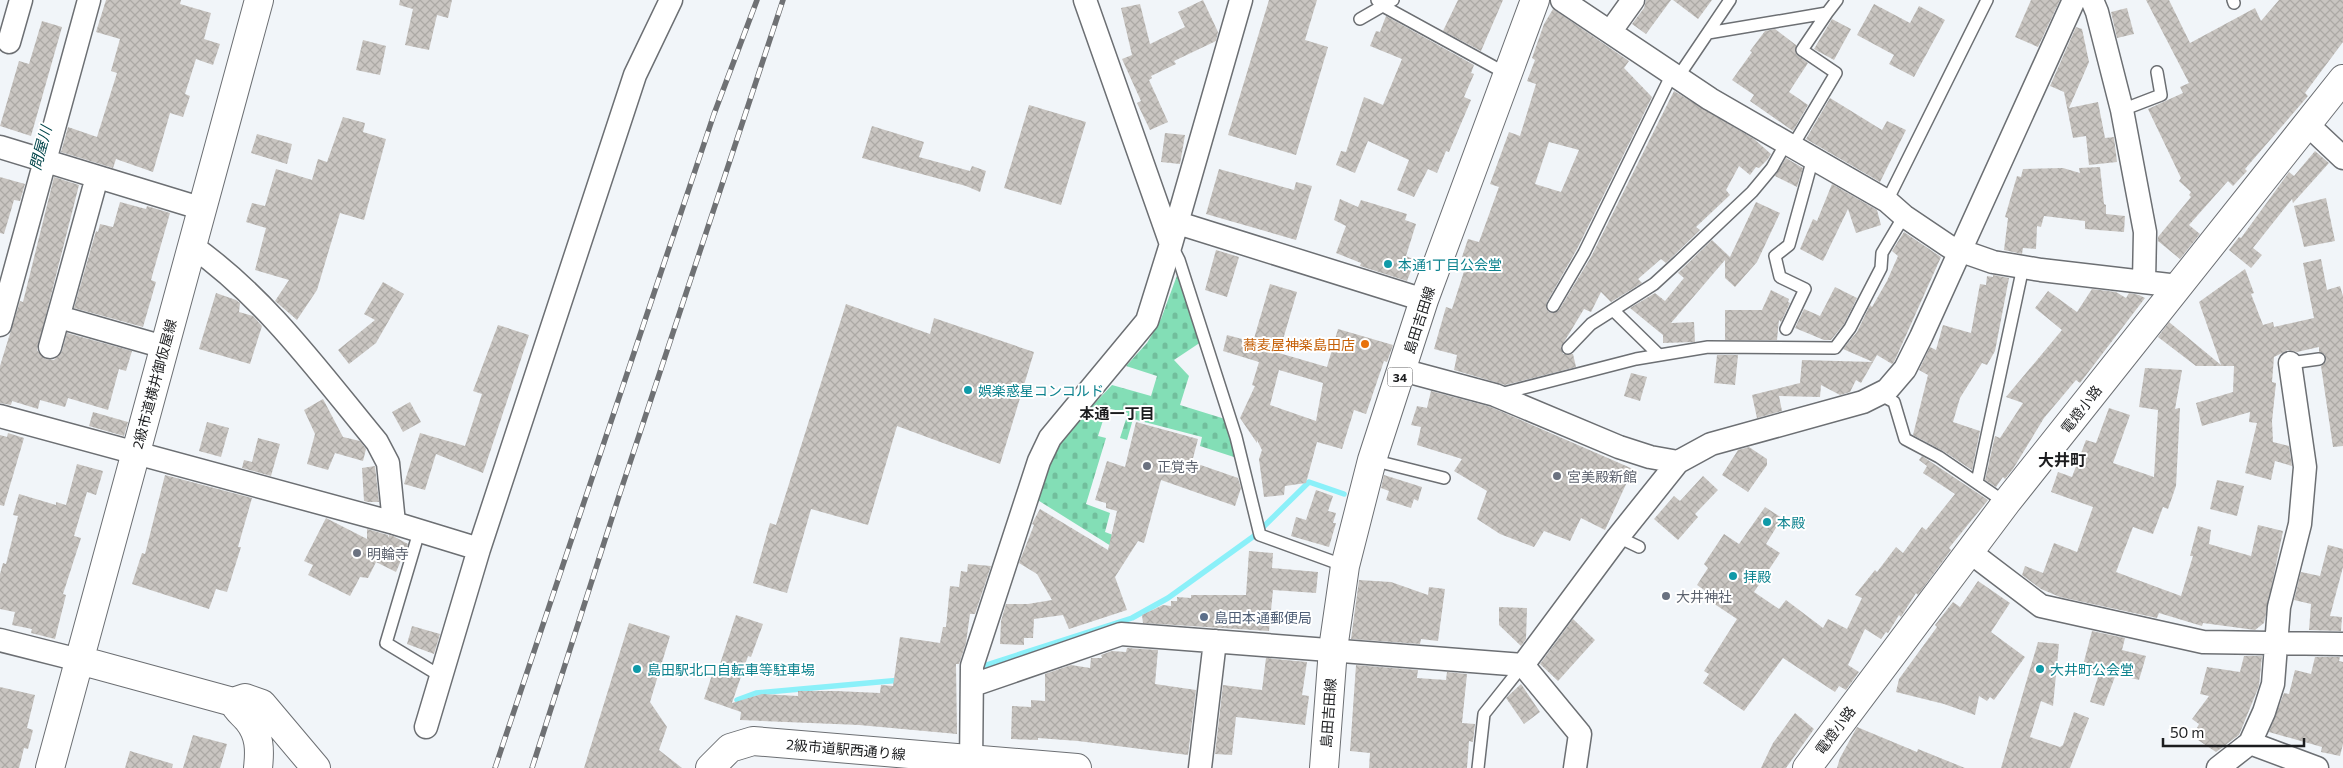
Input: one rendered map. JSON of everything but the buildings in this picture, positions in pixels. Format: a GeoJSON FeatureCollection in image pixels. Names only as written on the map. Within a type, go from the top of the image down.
{"type":"FeatureCollection","features":[{"type":"Feature","properties":{"kind":"street"},"geometry":{"type":"LineString","coordinates":[[9,42],[21,0]]}},
{"type":"Feature","properties":{"kind":"street"},"geometry":{"type":"LineString","coordinates":[[0,325],[89,0]]}},
{"type":"Feature","properties":{"kind":"street"},"geometry":{"type":"LineString","coordinates":[[1085,0],[1174,234]]}},
{"type":"Feature","properties":{"kind":"street"},"geometry":{"type":"LineString","coordinates":[[972,764],[972,666],[1039,461],[1050,438],[1147,321],[1241,0]]}},
{"type":"Feature","properties":{"kind":"street","name":"島田吉田線"},"geometry":{"type":"LineString","coordinates":[[1324,768],[1333,649],[1345,566],[1372,460],[1424,300],[1535,0]]}},
{"type":"Feature","properties":{"kind":"street"},"geometry":{"type":"LineString","coordinates":[[1562,0],[1710,99],[1887,201],[1904,216],[1950,247],[1993,262],[2178,286]]}},
{"type":"Feature","properties":{"kind":"street"},"geometry":{"type":"LineString","coordinates":[[1610,32],[1634,0]]}},
{"type":"Feature","properties":{"kind":"street"},"geometry":{"type":"LineString","coordinates":[[1523,665],[1618,537],[1678,462],[1711,444],[1863,402],[1887,390],[1905,369],[2074,0]]}},
{"type":"Feature","properties":{"kind":"street"},"geometry":{"type":"LineString","coordinates":[[2092,0],[2097,12],[2122,110],[2145,232],[2144,282]]}},
{"type":"Feature","properties":{"kind":"street","name":"2級市道横井御仮屋線"},"geometry":{"type":"LineString","coordinates":[[50,768],[203,209],[256,1]]}},
{"type":"Feature","properties":{"kind":"street"},"geometry":{"type":"LineString","coordinates":[[426,727],[479,549],[635,75],[665,2]]}},
{"type":"Feature","properties":{"kind":"street","name":"電燈小路"},"geometry":{"type":"LineString","coordinates":[[1807,768],[2006,503],[2343,79]]}},
{"type":"Feature","properties":{"kind":"street"},"geometry":{"type":"LineString","coordinates":[[2307,124],[2343,158]]}},
{"type":"Feature","properties":{"kind":"street"},"geometry":{"type":"LineString","coordinates":[[0,147],[203,209]]}},
{"type":"Feature","properties":{"kind":"street"},"geometry":{"type":"LineString","coordinates":[[50,347],[96,177]]}},
{"type":"Feature","properties":{"kind":"street"},"geometry":{"type":"LineString","coordinates":[[1174,234],[1424,300]]}},
{"type":"Feature","properties":{"kind":"street"},"geometry":{"type":"LineString","coordinates":[[192,246],[219,265],[262,305],[377,442],[388,463],[394,523]]}},
{"type":"Feature","properties":{"kind":"street"},"geometry":{"type":"LineString","coordinates":[[59,317],[164,347]]}},
{"type":"Feature","properties":{"kind":"street"},"geometry":{"type":"LineString","coordinates":[[2218,768],[2250,743],[2264,712],[2273,684],[2279,607],[2300,524],[2305,467],[2290,363]]}},
{"type":"Feature","properties":{"kind":"street"},"geometry":{"type":"LineString","coordinates":[[1402,370],[1495,395],[1619,448],[1650,458],[1678,462]]}},
{"type":"Feature","properties":{"kind":"street"},"geometry":{"type":"LineString","coordinates":[[0,416],[394,523],[479,549]]}},
{"type":"Feature","properties":{"kind":"street"},"geometry":{"type":"LineString","coordinates":[[1970,552],[2042,606],[2203,642],[2343,644]]}},
{"type":"Feature","properties":{"kind":"street"},"geometry":{"type":"LineString","coordinates":[[972,685],[1122,634],[1523,665],[1580,734],[1575,768]]}},
{"type":"Feature","properties":{"kind":"street"},"geometry":{"type":"LineString","coordinates":[[0,640],[233,702],[244,698],[262,704],[316,768]]}},
{"type":"Feature","properties":{"kind":"street"},"geometry":{"type":"LineString","coordinates":[[1200,768],[1215,641]]}},
{"type":"Feature","properties":{"kind":"street"},"geometry":{"type":"LineString","coordinates":[[233,702],[257,734],[260,751],[258,768]]}},
{"type":"Feature","properties":{"kind":"street","name":"2級市道駅西通り線"},"geometry":{"type":"LineString","coordinates":[[711,767],[730,748],[753,740],[972,764],[1078,768]]}},
{"type":"Feature","properties":{"kind":"street"},"geometry":{"type":"LineString","coordinates":[[2250,743],[2317,768]]}},
{"type":"Feature","properties":{"kind":"lane"},"geometry":{"type":"LineString","coordinates":[[1553,306],[1584,253],[1675,76],[1708,33],[1730,0]]}},
{"type":"Feature","properties":{"kind":"lane"},"geometry":{"type":"LineString","coordinates":[[1568,348],[1591,324],[1654,284],[1752,192],[1772,168],[1836,73],[1802,50],[1837,0]]}},
{"type":"Feature","properties":{"kind":"lane"},"geometry":{"type":"LineString","coordinates":[[1887,201],[1987,0]]}},
{"type":"Feature","properties":{"kind":"lane"},"geometry":{"type":"LineString","coordinates":[[1360,19],[1384,2],[1507,74]]}},
{"type":"Feature","properties":{"kind":"lane"},"geometry":{"type":"LineString","coordinates":[[1708,33],[1827,13]]}},
{"type":"Feature","properties":{"kind":"lane"},"geometry":{"type":"LineString","coordinates":[[2122,110],[2161,95],[2157,72]]}},
{"type":"Feature","properties":{"kind":"lane"},"geometry":{"type":"LineString","coordinates":[[1786,329],[1805,289],[1780,277],[1775,256],[1789,244],[1813,158]]}},
{"type":"Feature","properties":{"kind":"lane"},"geometry":{"type":"LineString","coordinates":[[1495,395],[1659,355],[1708,347],[1835,348],[1850,328],[1881,268],[1882,253],[1904,216]]}},
{"type":"Feature","properties":{"kind":"lane"},"geometry":{"type":"LineString","coordinates":[[1174,234],[1179,260],[1236,437],[1258,531],[1345,566]]}},
{"type":"Feature","properties":{"kind":"lane"},"geometry":{"type":"LineString","coordinates":[[1977,482],[2023,267]]}},
{"type":"Feature","properties":{"kind":"lane"},"geometry":{"type":"LineString","coordinates":[[1613,310],[1659,355]]}},
{"type":"Feature","properties":{"kind":"lane"},"geometry":{"type":"LineString","coordinates":[[2290,363],[2319,359]]}},
{"type":"Feature","properties":{"kind":"lane"},"geometry":{"type":"LineString","coordinates":[[1881,394],[1894,402],[1905,439],[1939,456],[2006,503]]}},
{"type":"Feature","properties":{"kind":"lane"},"geometry":{"type":"LineString","coordinates":[[1372,460],[1444,478]]}},
{"type":"Feature","properties":{"kind":"lane"},"geometry":{"type":"LineString","coordinates":[[419,532],[386,643],[442,677]]}},
{"type":"Feature","properties":{"kind":"lane"},"geometry":{"type":"LineString","coordinates":[[1618,537],[1639,547]]}},
{"type":"Feature","properties":{"kind":"lane"},"geometry":{"type":"LineString","coordinates":[[1478,768],[1484,714],[1523,665]]}},
{"type":"Feature","properties":{"kind":"green space"},"geometry":{"type":"Polygon","coordinates":[[[1179,270],[1201,342],[1174,360],[1189,376],[1180,405],[1225,419],[1237,458],[1200,446],[1202,437],[1133,419],[1127,440],[1120,438],[1128,413],[1107,408],[1098,436],[1106,438],[1086,504],[1110,513],[1105,532],[1129,541],[1127,556],[1036,499],[1048,462],[1060,440],[1112,385],[1151,396],[1157,376],[1126,366],[1147,343],[1161,319],[1179,270]]]}},
{"type":"Feature","properties":{"kind":"waterway"},"geometry":{"type":"LineString","coordinates":[[977,668],[1132,618],[1168,598],[1254,536],[1309,482],[1344,494]]}},
{"type":"Feature","properties":{"kind":"waterway"},"geometry":{"type":"LineString","coordinates":[[737,700],[756,693],[901,680]]}},
{"type":"Feature","properties":{"kind":"railway"},"geometry":{"type":"LineString","coordinates":[[495,768],[714,114],[757,0]]}},
{"type":"Feature","properties":{"kind":"railway"},"geometry":{"type":"LineString","coordinates":[[532,768],[619,496],[783,0]]}},
{"type":"Feature","properties":{"kind":"place","name":"本通1丁目公会堂"},"geometry":{"type":"Point","coordinates":[1388,264]}},
{"type":"Feature","properties":{"kind":"place","name":"蕎麦屋神楽島田店"},"geometry":{"type":"Point","coordinates":[1365,344]}},
{"type":"Feature","properties":{"kind":"place","name":"娯楽惑星コンコルド"},"geometry":{"type":"Point","coordinates":[968,390]}},
{"type":"Feature","properties":{"kind":"place","name":"正覚寺"},"geometry":{"type":"Point","coordinates":[1147,466]}},
{"type":"Feature","properties":{"kind":"place","name":"宮美殿新館"},"geometry":{"type":"Point","coordinates":[1557,476]}},
{"type":"Feature","properties":{"kind":"place","name":"本殿"},"geometry":{"type":"Point","coordinates":[1767,522]}},
{"type":"Feature","properties":{"kind":"place","name":"明輪寺"},"geometry":{"type":"Point","coordinates":[357,553]}},
{"type":"Feature","properties":{"kind":"place","name":"拝殿"},"geometry":{"type":"Point","coordinates":[1733,576]}},
{"type":"Feature","properties":{"kind":"place","name":"大井神社"},"geometry":{"type":"Point","coordinates":[1666,596]}},
{"type":"Feature","properties":{"kind":"place","name":"島田本通郵便局"},"geometry":{"type":"Point","coordinates":[1204,617]}},
{"type":"Feature","properties":{"kind":"place","name":"島田駅北口自転車等駐車場"},"geometry":{"type":"Point","coordinates":[637,669]}},
{"type":"Feature","properties":{"kind":"place","name":"大井町公会堂"},"geometry":{"type":"Point","coordinates":[2040,669]}},
{"type":"Feature","properties":{"kind":"district","name":"本通一丁目"},"geometry":{"type":"Point","coordinates":[1117,413]}},
{"type":"Feature","properties":{"kind":"district","name":"大井町"},"geometry":{"type":"Point","coordinates":[2062,459]}},
{"type":"Feature","properties":{"kind":"water label","name":"問屋川"},"geometry":{"type":"Point","coordinates":[40,148]}}]}
